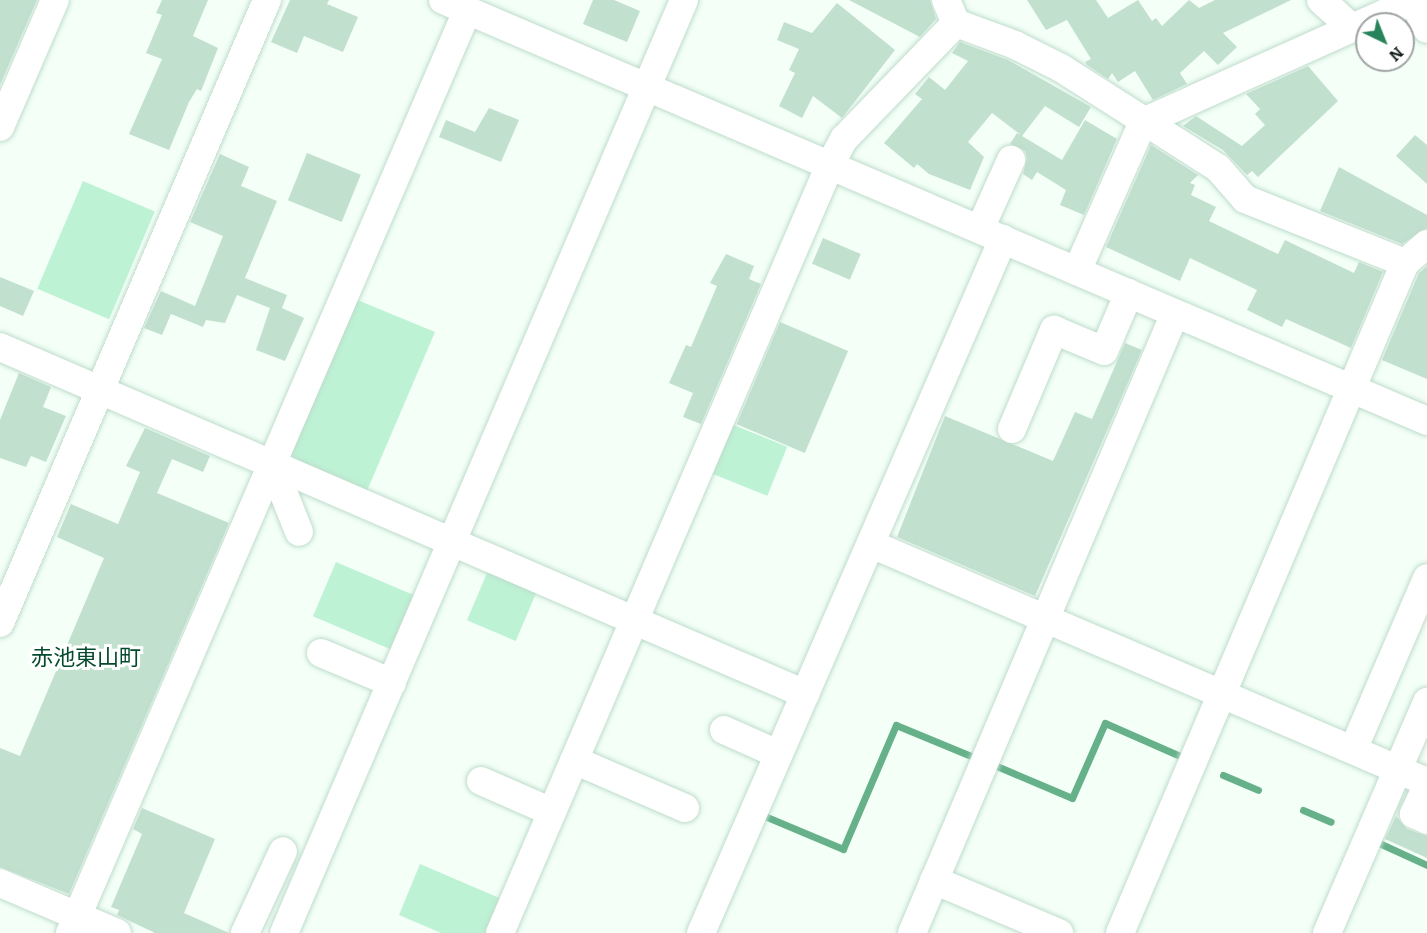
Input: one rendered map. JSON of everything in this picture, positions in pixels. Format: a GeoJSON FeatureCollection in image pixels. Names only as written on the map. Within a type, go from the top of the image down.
{"type":"FeatureCollection","features":[{"type":"Feature","properties":{"kind":"street"},"geometry":{"type":"LineString","coordinates":[[0,128],[54,0]]}},
{"type":"Feature","properties":{"kind":"street"},"geometry":{"type":"LineString","coordinates":[[0,623],[267,0]]}},
{"type":"Feature","properties":{"kind":"street"},"geometry":{"type":"LineString","coordinates":[[284,933],[684,0]]}},
{"type":"Feature","properties":{"kind":"street"},"geometry":{"type":"LineString","coordinates":[[1321,0],[1352,27]]}},
{"type":"Feature","properties":{"kind":"street"},"geometry":{"type":"LineString","coordinates":[[1077,271],[1143,122],[1414,0],[1427,29]]}},
{"type":"Feature","properties":{"kind":"street"},"geometry":{"type":"LineString","coordinates":[[73,924],[272,464],[461,5],[647,87],[1427,420]]}},
{"type":"Feature","properties":{"kind":"street"},"geometry":{"type":"LineString","coordinates":[[500,933],[830,165],[844,139],[951,11],[1061,68],[1218,168],[1245,199],[1405,263]]}},
{"type":"Feature","properties":{"kind":"street"},"geometry":{"type":"LineString","coordinates":[[701,933],[871,544],[991,234],[1011,160]]}},
{"type":"Feature","properties":{"kind":"street"},"geometry":{"type":"LineString","coordinates":[[1120,933],[1405,263],[1427,244]]}},
{"type":"Feature","properties":{"kind":"street"},"geometry":{"type":"LineString","coordinates":[[1012,429],[1054,330],[1104,351],[1129,293]]}},
{"type":"Feature","properties":{"kind":"street"},"geometry":{"type":"LineString","coordinates":[[912,933],[1175,313]]}},
{"type":"Feature","properties":{"kind":"street"},"geometry":{"type":"LineString","coordinates":[[0,347],[805,694]]}},
{"type":"Feature","properties":{"kind":"street"},"geometry":{"type":"LineString","coordinates":[[272,464],[299,532]]}},
{"type":"Feature","properties":{"kind":"street"},"geometry":{"type":"LineString","coordinates":[[871,544],[1353,750],[1427,784],[1414,814],[1427,820]]}},
{"type":"Feature","properties":{"kind":"street"},"geometry":{"type":"LineString","coordinates":[[1353,750],[1427,578]]}},
{"type":"Feature","properties":{"kind":"street"},"geometry":{"type":"LineString","coordinates":[[321,653],[392,683]]}},
{"type":"Feature","properties":{"kind":"street"},"geometry":{"type":"LineString","coordinates":[[1327,933],[1427,702]]}},
{"type":"Feature","properties":{"kind":"street"},"geometry":{"type":"LineString","coordinates":[[724,730],[778,753]]}},
{"type":"Feature","properties":{"kind":"street"},"geometry":{"type":"LineString","coordinates":[[574,760],[686,808]]}},
{"type":"Feature","properties":{"kind":"street"},"geometry":{"type":"LineString","coordinates":[[481,782],[552,812]]}},
{"type":"Feature","properties":{"kind":"street"},"geometry":{"type":"LineString","coordinates":[[245,933],[283,851]]}},
{"type":"Feature","properties":{"kind":"street"},"geometry":{"type":"LineString","coordinates":[[934,880],[1059,933]]}},
{"type":"Feature","properties":{"kind":"street"},"geometry":{"type":"LineString","coordinates":[[0,883],[73,924],[117,933]]}},
{"type":"Feature","properties":{"kind":"green space"},"geometry":{"type":"Polygon","coordinates":[[[83,181],[155,211],[109,319],[37,289],[83,181]]]}},
{"type":"Feature","properties":{"kind":"green space"},"geometry":{"type":"Polygon","coordinates":[[[355,299],[435,332],[366,493],[296,463],[290,451],[355,299]]]}},
{"type":"Feature","properties":{"kind":"green space"},"geometry":{"type":"Polygon","coordinates":[[[726,422],[787,447],[767,496],[706,471],[726,422]]]}},
{"type":"Feature","properties":{"kind":"green space"},"geometry":{"type":"Polygon","coordinates":[[[336,562],[417,596],[394,651],[313,616],[336,562]]]}},
{"type":"Feature","properties":{"kind":"green space"},"geometry":{"type":"Polygon","coordinates":[[[490,566],[539,587],[516,641],[467,620],[490,566]]]}},
{"type":"Feature","properties":{"kind":"green space"},"geometry":{"type":"Polygon","coordinates":[[[420,864],[504,900],[490,933],[441,933],[399,915],[420,864]]]}},
{"type":"Feature","properties":{"kind":"building"},"geometry":{"type":"Polygon","coordinates":[[[0,0],[37,0],[0,85],[0,0]]]}},
{"type":"Feature","properties":{"kind":"building"},"geometry":{"type":"Polygon","coordinates":[[[162,0],[208,0],[193,36],[218,48],[201,91],[197,89],[189,102],[169,150],[129,134],[162,59],[146,53],[162,15],[156,13],[162,0]]]}},
{"type":"Feature","properties":{"kind":"building"},"geometry":{"type":"Polygon","coordinates":[[[290,0],[329,0],[327,4],[358,17],[343,52],[304,36],[297,53],[271,42],[290,0]]]}},
{"type":"Feature","properties":{"kind":"building"},"geometry":{"type":"Polygon","coordinates":[[[593,0],[614,0],[640,11],[627,42],[583,24],[593,0]]]}},
{"type":"Feature","properties":{"kind":"building"},"geometry":{"type":"Polygon","coordinates":[[[849,0],[930,0],[936,19],[920,37],[849,0]]]}},
{"type":"Feature","properties":{"kind":"building"},"geometry":{"type":"Polygon","coordinates":[[[1027,0],[1096,0],[1108,18],[1138,0],[1152,21],[1156,18],[1162,26],[1189,0],[1199,8],[1215,0],[1291,0],[1223,33],[1237,47],[1218,65],[1204,51],[1180,73],[1187,84],[1153,100],[1135,71],[1118,82],[1112,73],[1108,79],[1087,65],[1085,62],[1091,59],[1067,20],[1046,30],[1027,0]]]}},
{"type":"Feature","properties":{"kind":"building"},"geometry":{"type":"Polygon","coordinates":[[[837,3],[895,50],[842,118],[813,96],[802,118],[779,106],[795,73],[789,70],[799,49],[777,40],[784,22],[812,33],[837,3]]]}},
{"type":"Feature","properties":{"kind":"building"},"geometry":{"type":"Polygon","coordinates":[[[960,42],[1008,60],[1091,107],[1079,127],[1045,106],[1022,136],[1062,160],[1085,120],[1117,139],[1084,215],[1060,205],[1066,190],[1037,172],[1032,180],[1023,174],[1027,159],[1025,151],[1010,144],[1017,133],[1021,135],[992,113],[968,142],[984,157],[970,190],[929,174],[917,164],[914,168],[884,143],[922,99],[915,94],[929,77],[945,90],[968,61],[952,53],[960,42]]]}},
{"type":"Feature","properties":{"kind":"building"},"geometry":{"type":"Polygon","coordinates":[[[1308,66],[1338,101],[1258,177],[1252,171],[1247,175],[1223,150],[1183,126],[1196,116],[1242,146],[1265,125],[1255,114],[1260,109],[1246,94],[1308,66]]]}},
{"type":"Feature","properties":{"kind":"building"},"geometry":{"type":"Polygon","coordinates":[[[489,108],[519,120],[501,162],[439,137],[446,120],[475,132],[489,108]]]}},
{"type":"Feature","properties":{"kind":"building"},"geometry":{"type":"Polygon","coordinates":[[[1415,135],[1427,145],[1427,184],[1396,156],[1415,135]]]}},
{"type":"Feature","properties":{"kind":"building"},"geometry":{"type":"Polygon","coordinates":[[[1151,145],[1198,175],[1190,183],[1195,185],[1191,195],[1216,207],[1209,221],[1278,254],[1285,240],[1354,273],[1359,262],[1383,272],[1351,348],[1286,319],[1282,327],[1247,310],[1257,290],[1190,258],[1180,281],[1106,247],[1151,145]]]}},
{"type":"Feature","properties":{"kind":"building"},"geometry":{"type":"Polygon","coordinates":[[[307,153],[361,175],[342,222],[288,200],[307,153]]]}},
{"type":"Feature","properties":{"kind":"building"},"geometry":{"type":"Polygon","coordinates":[[[220,154],[249,167],[241,186],[277,201],[245,278],[287,295],[282,308],[304,318],[285,361],[256,350],[270,308],[237,295],[225,323],[206,320],[203,327],[171,314],[162,335],[144,328],[161,291],[195,306],[223,236],[190,222],[220,154]]]}},
{"type":"Feature","properties":{"kind":"building"},"geometry":{"type":"Polygon","coordinates":[[[1339,167],[1427,215],[1427,228],[1402,244],[1320,211],[1339,167]]]}},
{"type":"Feature","properties":{"kind":"building"},"geometry":{"type":"Polygon","coordinates":[[[823,238],[861,254],[850,280],[812,264],[823,238]]]}},
{"type":"Feature","properties":{"kind":"building"},"geometry":{"type":"Polygon","coordinates":[[[726,254],[754,266],[749,279],[761,284],[701,424],[683,417],[693,393],[669,383],[686,345],[691,347],[717,286],[710,283],[726,254]]]}},
{"type":"Feature","properties":{"kind":"building"},"geometry":{"type":"Polygon","coordinates":[[[1427,266],[1427,379],[1382,360],[1419,273],[1427,266]]]}},
{"type":"Feature","properties":{"kind":"building"},"geometry":{"type":"Polygon","coordinates":[[[0,277],[34,291],[23,316],[0,306],[0,277]]]}},
{"type":"Feature","properties":{"kind":"building"},"geometry":{"type":"Polygon","coordinates":[[[780,322],[848,351],[805,453],[737,424],[780,322]]]}},
{"type":"Feature","properties":{"kind":"building"},"geometry":{"type":"Polygon","coordinates":[[[1125,343],[1142,350],[1035,596],[897,537],[945,416],[1053,461],[1075,412],[1092,419],[1125,343]]]}},
{"type":"Feature","properties":{"kind":"building"},"geometry":{"type":"Polygon","coordinates":[[[19,373],[51,387],[43,407],[66,416],[46,462],[31,456],[26,467],[0,458],[0,420],[19,373]]]}},
{"type":"Feature","properties":{"kind":"building"},"geometry":{"type":"Polygon","coordinates":[[[145,428],[210,456],[203,472],[172,459],[157,493],[229,523],[69,894],[0,867],[0,748],[20,756],[104,558],[57,537],[71,504],[118,524],[140,472],[126,466],[145,428]]]}},
{"type":"Feature","properties":{"kind":"building"},"geometry":{"type":"Polygon","coordinates":[[[142,808],[215,839],[184,913],[229,933],[155,933],[117,915],[119,910],[111,907],[142,834],[133,829],[142,808]]]}},
{"type":"Feature","properties":{"kind":"building"},"geometry":{"type":"Polygon","coordinates":[[[1396,816],[1407,829],[1427,836],[1427,858],[1385,839],[1396,816]]]}},
{"type":"Feature","properties":{"kind":"waterway"},"geometry":{"type":"LineString","coordinates":[[992,764],[1072,798],[1105,723],[1187,759]]}},
{"type":"Feature","properties":{"kind":"waterway"},"geometry":{"type":"LineString","coordinates":[[762,815],[843,849],[896,725],[978,759]]}},
{"type":"Feature","properties":{"kind":"waterway"},"geometry":{"type":"LineString","coordinates":[[1223,775],[1258,790]]}},
{"type":"Feature","properties":{"kind":"waterway"},"geometry":{"type":"LineString","coordinates":[[1303,810],[1331,822]]}},
{"type":"Feature","properties":{"kind":"waterway"},"geometry":{"type":"LineString","coordinates":[[1379,843],[1427,865]]}},
{"type":"Feature","properties":{"kind":"district","name":"赤池東山町"},"geometry":{"type":"Point","coordinates":[86,658]}}]}
